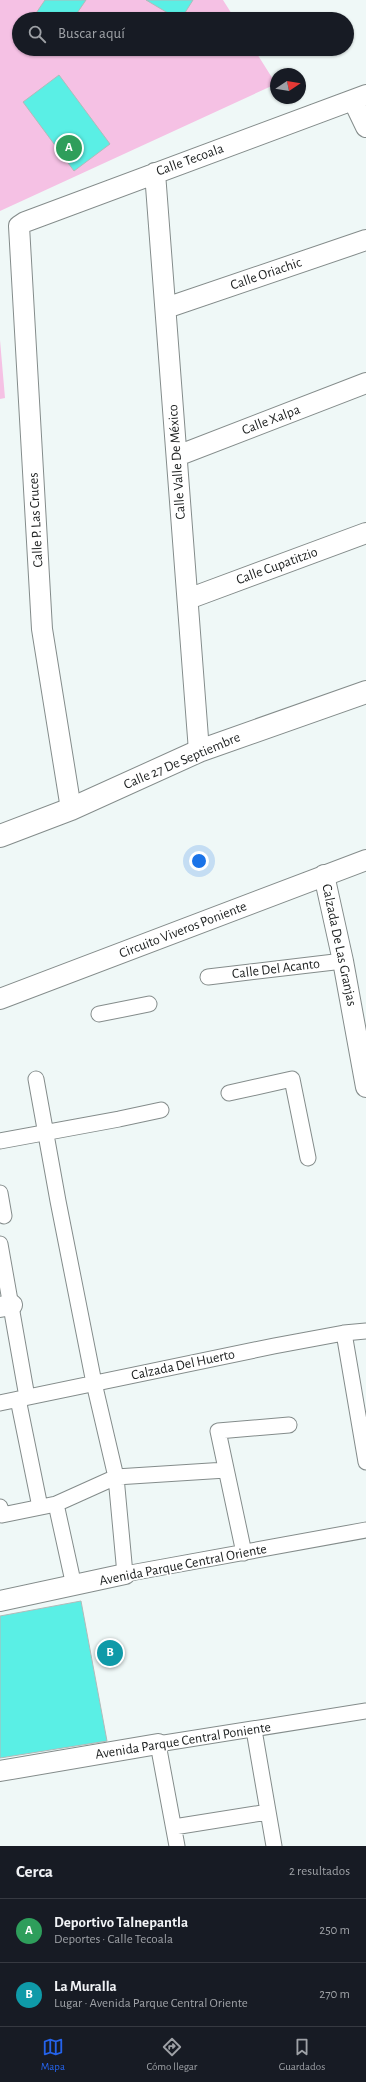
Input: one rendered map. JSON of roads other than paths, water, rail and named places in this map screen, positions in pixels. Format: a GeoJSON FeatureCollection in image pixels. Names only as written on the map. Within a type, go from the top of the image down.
{"type":"FeatureCollection","features":[{"type":"Feature","properties":{"kind":"street"},"geometry":{"type":"LineString","coordinates":[[360,97],[366,126]]}},
{"type":"Feature","properties":{"kind":"street","name":"Calle Tecoala"},"geometry":{"type":"LineString","coordinates":[[18,230],[25,222],[360,97]]}},
{"type":"Feature","properties":{"kind":"street","name":"Calle Valle De México"},"geometry":{"type":"LineString","coordinates":[[155,173],[199,751]]}},
{"type":"Feature","properties":{"kind":"street","name":"Calle P. Las Cruces"},"geometry":{"type":"LineString","coordinates":[[18,230],[42,629],[70,809]]}},
{"type":"Feature","properties":{"kind":"street","name":"Calle Oriachic"},"geometry":{"type":"LineString","coordinates":[[166,308],[366,240]]}},
{"type":"Feature","properties":{"kind":"street","name":"Calle Xalpa"},"geometry":{"type":"LineString","coordinates":[[177,456],[366,383]]}},
{"type":"Feature","properties":{"kind":"street","name":"Calle Cupatitzio"},"geometry":{"type":"LineString","coordinates":[[188,599],[366,533]]}},
{"type":"Feature","properties":{"kind":"street","name":"Calle 27 De Septiembre"},"geometry":{"type":"LineString","coordinates":[[0,836],[70,809],[199,751],[366,692]]}},
{"type":"Feature","properties":{"kind":"street","name":"Circuito Viveros Poniente"},"geometry":{"type":"LineString","coordinates":[[0,999],[366,860]]}},
{"type":"Feature","properties":{"kind":"street","name":"Calzada De Las Granjas"},"geometry":{"type":"LineString","coordinates":[[324,875],[343,961],[366,1087]]}},
{"type":"Feature","properties":{"kind":"street","name":"Calle Del Acanto"},"geometry":{"type":"LineString","coordinates":[[208,977],[343,961]]}},
{"type":"Feature","properties":{"kind":"street"},"geometry":{"type":"LineString","coordinates":[[99,1014],[149,1004]]}},
{"type":"Feature","properties":{"kind":"street"},"geometry":{"type":"LineString","coordinates":[[36,1079],[58,1201],[94,1383],[116,1477],[126,1574]]}},
{"type":"Feature","properties":{"kind":"street"},"geometry":{"type":"LineString","coordinates":[[229,1092],[292,1079],[308,1158]]}},
{"type":"Feature","properties":{"kind":"street"},"geometry":{"type":"LineString","coordinates":[[0,1141],[45,1131],[119,1119],[161,1110]]}},
{"type":"Feature","properties":{"kind":"street"},"geometry":{"type":"LineString","coordinates":[[0,1193],[4,1216]]}},
{"type":"Feature","properties":{"kind":"street"},"geometry":{"type":"LineString","coordinates":[[0,1244],[6,1306],[23,1398],[40,1507]]}},
{"type":"Feature","properties":{"kind":"street","name":"Calzada Del Huerto"},"geometry":{"type":"LineString","coordinates":[[0,1403],[344,1333],[366,1331]]}},
{"type":"Feature","properties":{"kind":"street"},"geometry":{"type":"LineString","coordinates":[[344,1333],[366,1462]]}},
{"type":"Feature","properties":{"kind":"street"},"geometry":{"type":"LineString","coordinates":[[244,1553],[218,1431],[289,1425]]}},
{"type":"Feature","properties":{"kind":"street"},"geometry":{"type":"LineString","coordinates":[[0,1507],[2,1515],[56,1504],[116,1477],[226,1470]]}},
{"type":"Feature","properties":{"kind":"street"},"geometry":{"type":"LineString","coordinates":[[56,1504],[74,1586]]}},
{"type":"Feature","properties":{"kind":"street","name":"Avenida Parque Central Oriente"},"geometry":{"type":"LineString","coordinates":[[0,1601],[126,1574],[366,1530]]}},
{"type":"Feature","properties":{"kind":"street","name":"Avenida Parque Central Poniente"},"geometry":{"type":"LineString","coordinates":[[0,1771],[366,1711]]}},
{"type":"Feature","properties":{"kind":"street"},"geometry":{"type":"LineString","coordinates":[[254,1730],[274,1846]]}},
{"type":"Feature","properties":{"kind":"street"},"geometry":{"type":"LineString","coordinates":[[158,1744],[177,1846]]}},
{"type":"Feature","properties":{"kind":"street"},"geometry":{"type":"LineString","coordinates":[[174,1827],[268,1812]]}},
{"type":"Feature","properties":{"kind":"place","name":"Deportivo Talnepantla"},"geometry":{"type":"Point","coordinates":[69,148]}},
{"type":"Feature","properties":{"kind":"place","name":"La Muralla"},"geometry":{"type":"Point","coordinates":[110,1653]}}]}
